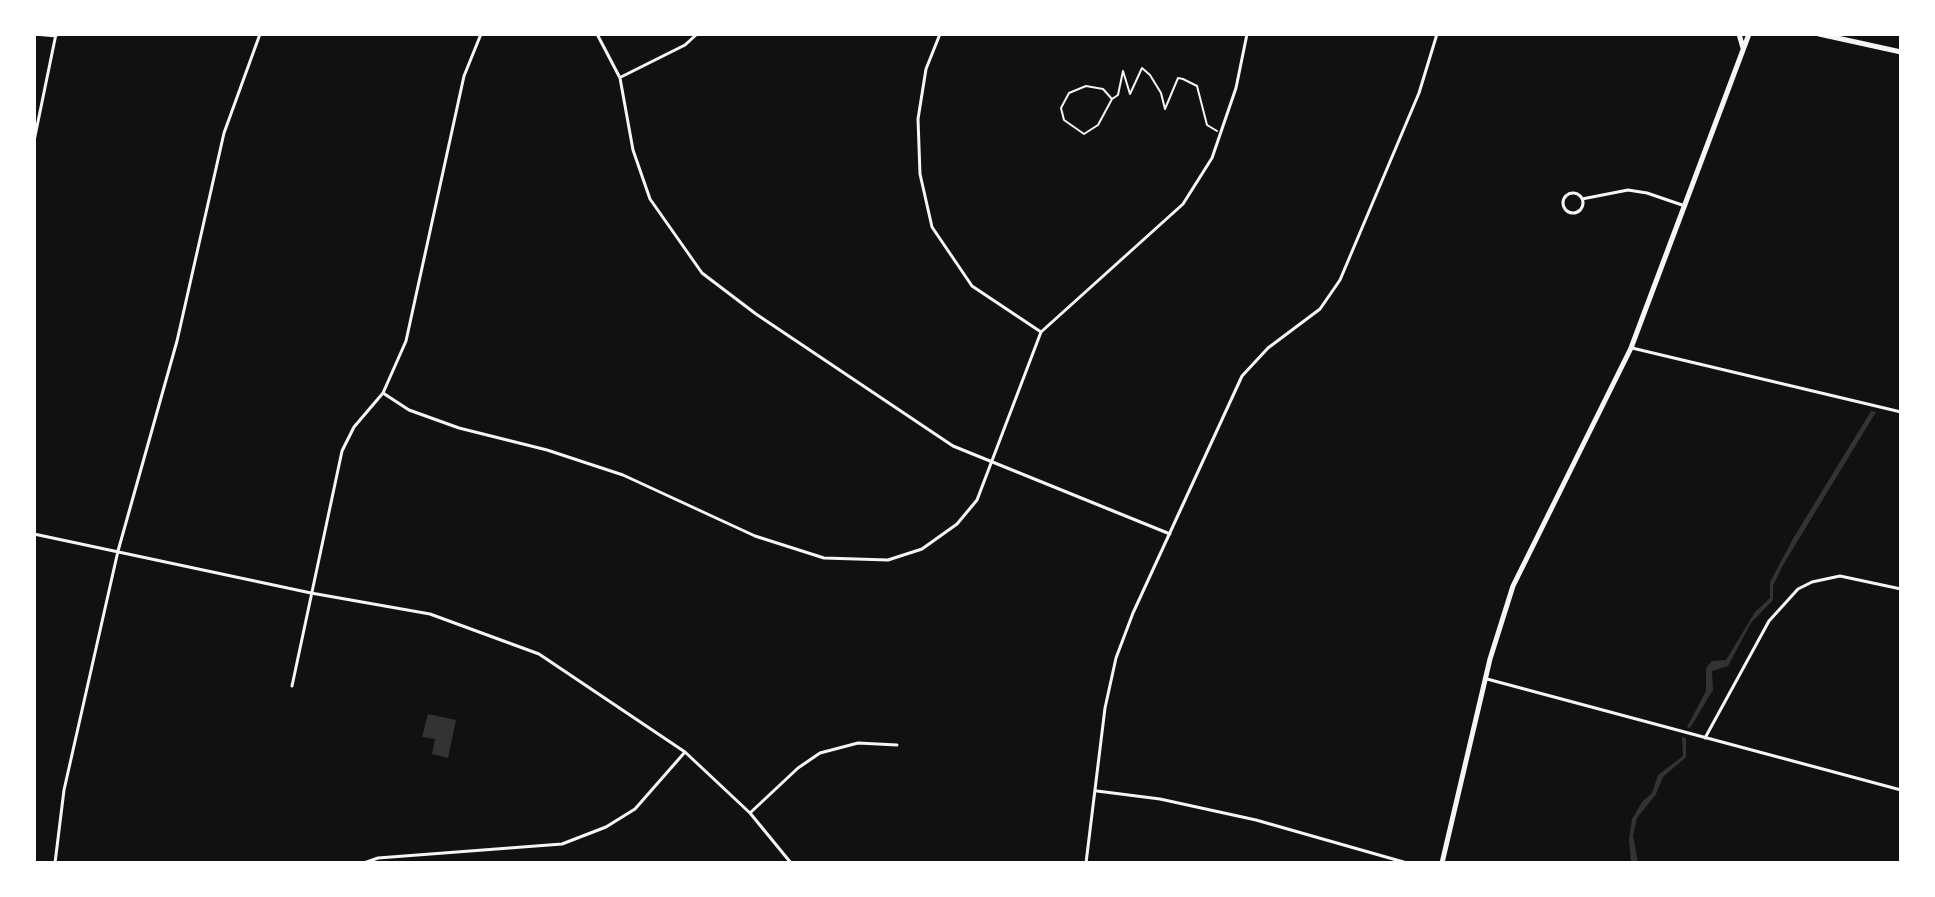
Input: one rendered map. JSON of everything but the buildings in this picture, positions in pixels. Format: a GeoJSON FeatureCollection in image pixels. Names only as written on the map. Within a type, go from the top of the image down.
{"type":"FeatureCollection","features":[{"type":"Feature","properties":{"kind":"main road"},"geometry":{"type":"LineString","coordinates":[[1739,34],[1743,49]]}},
{"type":"Feature","properties":{"kind":"main road"},"geometry":{"type":"LineString","coordinates":[[1442,863],[1485,679],[1504,613],[1526,555],[1631,348],[1749,34]]}},
{"type":"Feature","properties":{"kind":"main road"},"geometry":{"type":"LineString","coordinates":[[1819,34],[1901,52]]}},
{"type":"Feature","properties":{"kind":"street"},"geometry":{"type":"LineString","coordinates":[[34,141],[56,35],[35,34]]}},
{"type":"Feature","properties":{"kind":"street"},"geometry":{"type":"LineString","coordinates":[[55,863],[64,790],[118,551],[177,341],[224,133],[260,34]]}},
{"type":"Feature","properties":{"kind":"street"},"geometry":{"type":"LineString","coordinates":[[292,686],[342,451],[354,427],[383,393],[406,341],[464,76],[481,34]]}},
{"type":"Feature","properties":{"kind":"street"},"geometry":{"type":"LineString","coordinates":[[597,34],[620,78],[633,150],[650,199],[702,273],[882,402],[953,446],[1170,534]]}},
{"type":"Feature","properties":{"kind":"street"},"geometry":{"type":"LineString","coordinates":[[620,78],[685,45],[697,34]]}},
{"type":"Feature","properties":{"kind":"street"},"geometry":{"type":"LineString","coordinates":[[940,34],[926,69],[918,119],[920,174],[932,227],[972,286],[1041,332]]}},
{"type":"Feature","properties":{"kind":"street"},"geometry":{"type":"LineString","coordinates":[[383,393],[409,410],[459,428],[547,450],[623,475],[755,536],[824,558],[888,560],[922,549],[951,529],[977,500],[1041,332],[1183,204],[1212,158],[1236,88],[1247,34]]}},
{"type":"Feature","properties":{"kind":"street"},"geometry":{"type":"LineString","coordinates":[[1086,863],[1097,791],[1102,728],[1116,658],[1247,369],[1320,309],[1340,280],[1419,93],[1437,34]]}},
{"type":"Feature","properties":{"kind":"street"},"geometry":{"type":"LineString","coordinates":[[1582,199],[1577,212],[1568,212],[1563,207],[1563,200],[1569,194],[1582,199],[1628,190],[1685,206]]}},
{"type":"Feature","properties":{"kind":"street"},"geometry":{"type":"LineString","coordinates":[[1631,348],[1901,412]]}},
{"type":"Feature","properties":{"kind":"street"},"geometry":{"type":"LineString","coordinates":[[34,534],[311,593],[430,614],[539,654],[685,752],[750,813],[791,863]]}},
{"type":"Feature","properties":{"kind":"street"},"geometry":{"type":"LineString","coordinates":[[1705,738],[1769,621],[1798,589],[1812,582],[1840,576],[1901,589]]}},
{"type":"Feature","properties":{"kind":"street"},"geometry":{"type":"LineString","coordinates":[[1485,679],[1901,790]]}},
{"type":"Feature","properties":{"kind":"street"},"geometry":{"type":"LineString","coordinates":[[750,813],[798,768],[820,753],[858,743],[897,745]]}},
{"type":"Feature","properties":{"kind":"street"},"geometry":{"type":"LineString","coordinates":[[364,863],[378,858],[562,844],[606,827],[635,809],[685,752]]}},
{"type":"Feature","properties":{"kind":"street"},"geometry":{"type":"LineString","coordinates":[[1097,791],[1137,795],[1256,820],[1407,863]]}},
{"type":"Feature","properties":{"kind":"path"},"geometry":{"type":"LineString","coordinates":[[1112,99],[1098,87],[1081,87],[1065,98],[1061,114],[1076,130],[1089,133],[1118,95],[1123,71],[1130,94],[1142,68],[1161,93],[1165,109],[1178,78],[1197,86],[1207,125],[1221,132]]}},
{"type":"Feature","properties":{"kind":"shaded area"},"geometry":{"type":"Polygon","coordinates":[[[1871,411],[1876,412],[1783,565],[1773,586],[1773,600],[1751,623],[1728,666],[1712,671],[1713,690],[1690,728],[1687,727],[1706,691],[1706,668],[1712,661],[1726,660],[1755,612],[1770,598],[1770,582],[1794,537],[1871,411]]]}},
{"type":"Feature","properties":{"kind":"shaded area"},"geometry":{"type":"Polygon","coordinates":[[[428,714],[456,720],[448,758],[432,754],[435,739],[422,737],[428,714]]]}},
{"type":"Feature","properties":{"kind":"shaded area"},"geometry":{"type":"Polygon","coordinates":[[[1682,737],[1686,738],[1686,757],[1663,777],[1656,794],[1637,818],[1633,835],[1638,863],[1631,863],[1629,840],[1632,819],[1642,802],[1652,793],[1658,775],[1683,756],[1682,737]]]}}]}
